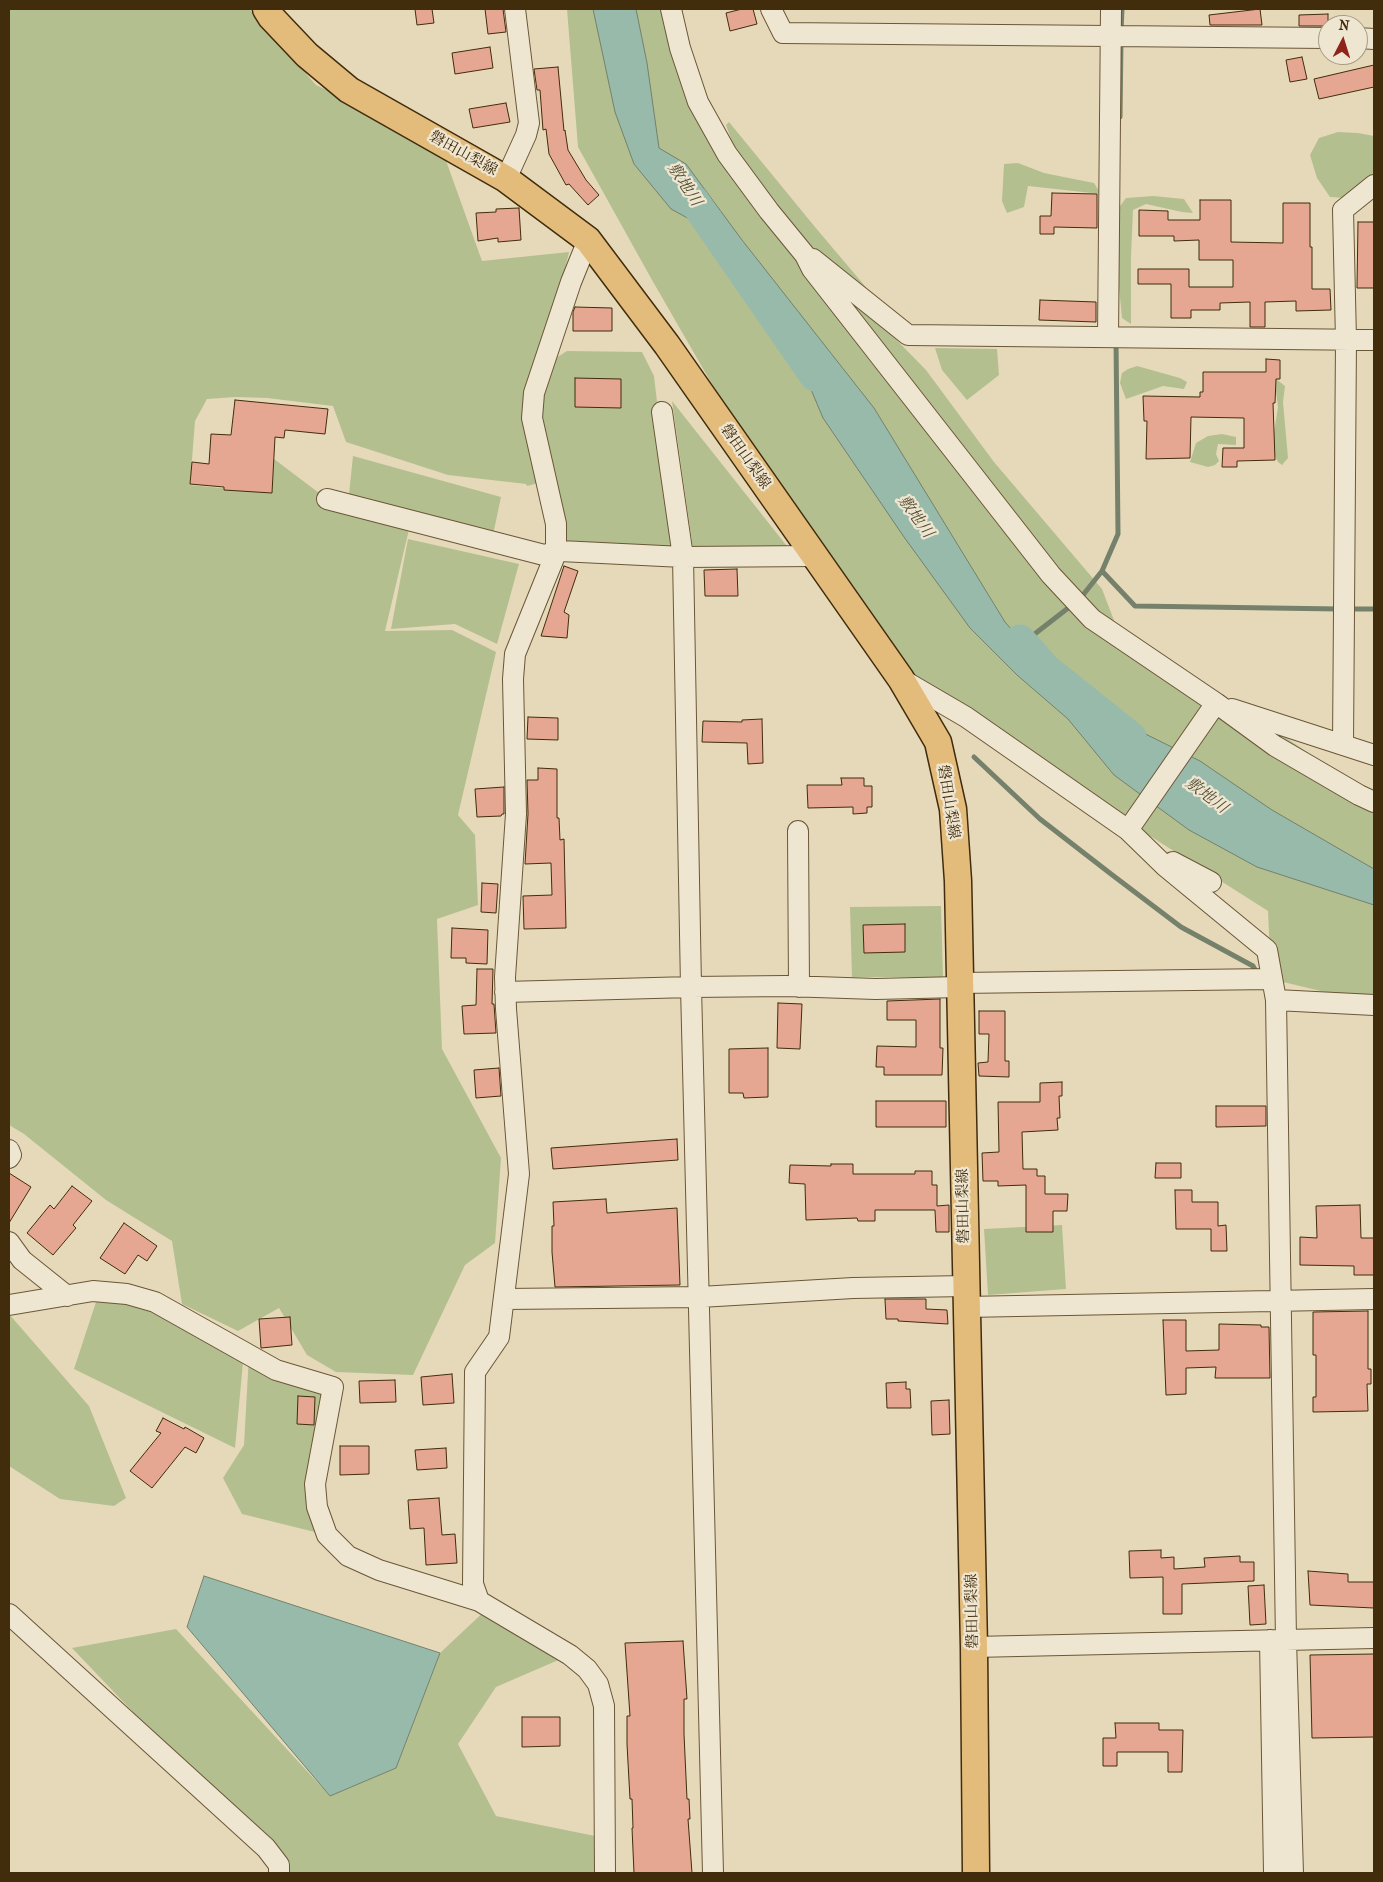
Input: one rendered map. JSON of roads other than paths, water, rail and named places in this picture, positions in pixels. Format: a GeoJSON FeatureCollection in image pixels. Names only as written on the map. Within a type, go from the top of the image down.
{"type":"FeatureCollection","features":[{"type":"Feature","properties":{"kind":"main road","name":"磐田山梨線"},"geometry":{"type":"LineString","coordinates":[[266,9],[271,17],[307,55],[350,90],[506,179],[588,240],[667,345],[902,679],[938,742],[953,809],[958,881],[974,1646],[976,1873]]}},
{"type":"Feature","properties":{"kind":"street"},"geometry":{"type":"LineString","coordinates":[[506,179],[526,136],[529,123],[515,9]]}},
{"type":"Feature","properties":{"kind":"street"},"geometry":{"type":"LineString","coordinates":[[671,9],[680,48],[698,102],[717,138],[769,211],[805,255],[812,269],[1051,575],[1092,619],[1212,709],[1374,802]]}},
{"type":"Feature","properties":{"kind":"street"},"geometry":{"type":"LineString","coordinates":[[771,9],[783,33],[1318,38]]}},
{"type":"Feature","properties":{"kind":"street"},"geometry":{"type":"LineString","coordinates":[[1108,337],[1111,9]]}},
{"type":"Feature","properties":{"kind":"street"},"geometry":{"type":"LineString","coordinates":[[1343,744],[1346,340],[1343,210],[1374,185]]}},
{"type":"Feature","properties":{"kind":"street"},"geometry":{"type":"LineString","coordinates":[[479,1601],[473,1584],[475,1372],[499,1337],[519,1174],[505,992],[516,814],[513,679],[515,654],[556,553],[556,524],[532,418],[534,393],[570,282],[588,240]]}},
{"type":"Feature","properties":{"kind":"street"},"geometry":{"type":"LineString","coordinates":[[805,255],[820,262],[908,335],[1374,340]]}},
{"type":"Feature","properties":{"kind":"street"},"geometry":{"type":"LineString","coordinates":[[662,412],[683,558],[691,987],[713,1873]]}},
{"type":"Feature","properties":{"kind":"street"},"geometry":{"type":"LineString","coordinates":[[327,500],[544,555],[560,551],[683,558],[815,556]]}},
{"type":"Feature","properties":{"kind":"street"},"geometry":{"type":"LineString","coordinates":[[902,679],[966,717],[1132,826],[1143,845],[1166,867],[1267,950],[1276,1000],[1280,1301],[1278,1640],[1274,1873]]}},
{"type":"Feature","properties":{"kind":"street"},"geometry":{"type":"LineString","coordinates":[[1212,709],[1343,744],[1374,755]]}},
{"type":"Feature","properties":{"kind":"street"},"geometry":{"type":"LineString","coordinates":[[1132,826],[1212,709]]}},
{"type":"Feature","properties":{"kind":"street"},"geometry":{"type":"LineString","coordinates":[[798,831],[799,986]]}},
{"type":"Feature","properties":{"kind":"street"},"geometry":{"type":"LineString","coordinates":[[1143,845],[1211,882]]}},
{"type":"Feature","properties":{"kind":"street"},"geometry":{"type":"LineString","coordinates":[[505,992],[799,986],[876,990],[959,985],[1271,979]]}},
{"type":"Feature","properties":{"kind":"street"},"geometry":{"type":"LineString","coordinates":[[1276,1000],[1374,1006]]}},
{"type":"Feature","properties":{"kind":"street"},"geometry":{"type":"LineString","coordinates":[[9,1150],[11,1155],[9,1158]]}},
{"type":"Feature","properties":{"kind":"street"},"geometry":{"type":"LineString","coordinates":[[9,1242],[22,1260],[67,1296]]}},
{"type":"Feature","properties":{"kind":"street"},"geometry":{"type":"LineString","coordinates":[[504,1299],[700,1297],[853,1288],[966,1296],[1280,1301],[1374,1299]]}},
{"type":"Feature","properties":{"kind":"street"},"geometry":{"type":"LineString","coordinates":[[9,1305],[93,1292],[127,1294],[155,1302],[276,1370],[333,1387],[315,1484],[317,1507],[327,1535],[348,1556],[379,1570],[479,1601],[570,1655],[587,1670],[598,1684],[604,1706],[606,1873]]}},
{"type":"Feature","properties":{"kind":"street"},"geometry":{"type":"LineString","coordinates":[[9,1614],[266,1848],[279,1865],[279,1873]]}},
{"type":"Feature","properties":{"kind":"street"},"geometry":{"type":"LineString","coordinates":[[974,1646],[1374,1638]]}},
{"type":"Feature","properties":{"kind":"street"},"geometry":{"type":"LineString","coordinates":[[1278,1640],[1294,1873]]}},
{"type":"Feature","properties":{"kind":"water"},"geometry":{"type":"Polygon","coordinates":[[[593,9],[636,9],[647,63],[659,148],[686,164],[742,240],[874,408],[1005,622],[1046,669],[1099,711],[1200,761],[1272,810],[1374,869],[1374,905],[1257,867],[1189,830],[1114,775],[1068,719],[1017,675],[970,628],[904,537],[823,418],[791,342],[715,233],[671,209],[634,164],[615,112],[593,9]]]}},
{"type":"Feature","properties":{"kind":"water"},"geometry":{"type":"Polygon","coordinates":[[[204,1576],[440,1653],[396,1768],[330,1796],[187,1627],[204,1576]]]}},
{"type":"Feature","properties":{"kind":"waterway"},"geometry":{"type":"LineString","coordinates":[[1121,32],[1122,9]]}},
{"type":"Feature","properties":{"kind":"waterway"},"geometry":{"type":"LineString","coordinates":[[1120,117],[1121,40]]}},
{"type":"Feature","properties":{"kind":"waterway","name":"敷地川"},"geometry":{"type":"LineString","coordinates":[[694,201],[815,376]]}},
{"type":"Feature","properties":{"kind":"waterway"},"geometry":{"type":"LineString","coordinates":[[1079,600],[1102,571],[1118,534],[1116,340]]}},
{"type":"Feature","properties":{"kind":"waterway"},"geometry":{"type":"LineString","coordinates":[[1102,571],[1135,606],[1339,609]]}},
{"type":"Feature","properties":{"kind":"waterway"},"geometry":{"type":"LineString","coordinates":[[1023,643],[1072,605]]}},
{"type":"Feature","properties":{"kind":"waterway"},"geometry":{"type":"LineString","coordinates":[[1348,609],[1374,609]]}},
{"type":"Feature","properties":{"kind":"waterway","name":"敷地川"},"geometry":{"type":"LineString","coordinates":[[1020,640],[1046,669],[1131,737]]}},
{"type":"Feature","properties":{"kind":"waterway"},"geometry":{"type":"LineString","coordinates":[[974,757],[1040,819],[1111,874],[1181,927],[1253,966],[1258,975]]}}]}
